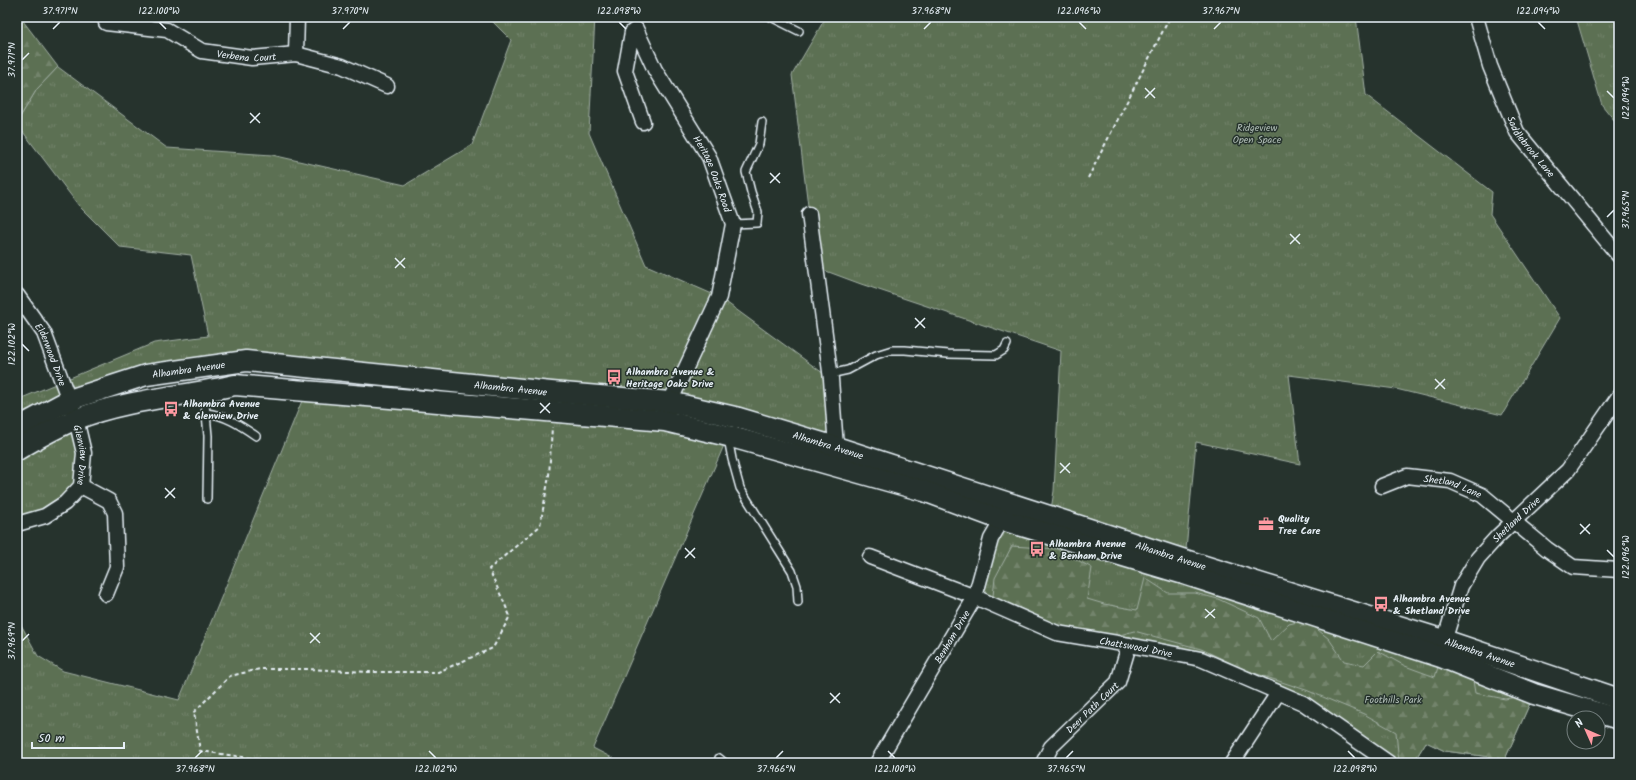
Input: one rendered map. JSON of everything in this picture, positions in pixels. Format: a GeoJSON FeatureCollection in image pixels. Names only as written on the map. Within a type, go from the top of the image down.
{"type":"FeatureCollection","features":[{"type":"Feature","properties":{"kind":"main road","name":"Alhambra Avenue"},"geometry":{"type":"LineString","coordinates":[[17,428],[69,400],[146,375],[246,361],[551,392],[668,411],[739,418],[836,447],[1004,510],[1187,575],[1619,699]]}},
{"type":"Feature","properties":{"kind":"main road","name":"Alhambra Avenue"},"geometry":{"type":"LineString","coordinates":[[17,450],[76,419],[144,400],[204,392],[235,385],[553,412],[668,411],[728,436],[924,491],[1004,510]]}},
{"type":"Feature","properties":{"kind":"main road","name":"Alhambra Avenue"},"geometry":{"type":"LineString","coordinates":[[1442,648],[1534,694],[1619,719]]}},
{"type":"Feature","properties":{"kind":"street"},"geometry":{"type":"LineString","coordinates":[[296,54],[297,17]]}},
{"type":"Feature","properties":{"kind":"street","name":"Saddlebrook Lane"},"geometry":{"type":"LineString","coordinates":[[1476,17],[1490,66],[1517,132],[1619,256]]}},
{"type":"Feature","properties":{"kind":"street","name":"Verbena Court"},"geometry":{"type":"LineString","coordinates":[[106,23],[167,30],[202,51],[252,58],[296,54],[342,66],[387,86]]}},
{"type":"Feature","properties":{"kind":"street","name":"Heritage Oaks Road"},"geometry":{"type":"LineString","coordinates":[[643,122],[625,71],[632,32],[636,29],[655,70],[709,157],[733,224],[719,297],[668,411]]}},
{"type":"Feature","properties":{"kind":"street"},"geometry":{"type":"LineString","coordinates":[[810,214],[830,374],[836,447]]}},
{"type":"Feature","properties":{"kind":"street","name":"Elderwood Drive"},"geometry":{"type":"LineString","coordinates":[[17,295],[44,333],[62,377],[76,419]]}},
{"type":"Feature","properties":{"kind":"street","name":"Shetland Drive"},"geometry":{"type":"LineString","coordinates":[[1442,648],[1460,586],[1478,558],[1498,536],[1515,522],[1568,470],[1619,396]]}},
{"type":"Feature","properties":{"kind":"street","name":"Glenview Drive"},"geometry":{"type":"LineString","coordinates":[[17,524],[45,516],[65,503],[81,486],[84,453],[76,419]]}},
{"type":"Feature","properties":{"kind":"street","name":"Shetland Lane"},"geometry":{"type":"LineString","coordinates":[[1382,486],[1407,476],[1450,481],[1482,494],[1546,549],[1573,567],[1619,570]]}},
{"type":"Feature","properties":{"kind":"street"},"geometry":{"type":"LineString","coordinates":[[81,486],[109,501],[115,513],[118,567],[106,594]]}},
{"type":"Feature","properties":{"kind":"street","name":"Benham Drive"},"geometry":{"type":"LineString","coordinates":[[877,763],[975,598],[991,539],[1004,510]]}},
{"type":"Feature","properties":{"kind":"street","name":"Chattswood Drive"},"geometry":{"type":"LineString","coordinates":[[870,557],[975,598],[1056,633],[1201,659],[1303,703],[1389,763]]}},
{"type":"Feature","properties":{"kind":"street","name":"Deer Path Court"},"geometry":{"type":"LineString","coordinates":[[1043,763],[1051,747],[1118,682],[1129,645]]}},
{"type":"Feature","properties":{"kind":"street"},"geometry":{"type":"LineString","coordinates":[[1232,763],[1278,693]]}},
{"type":"Feature","properties":{"kind":"lane"},"geometry":{"type":"LineString","coordinates":[[771,17],[799,31]]}},
{"type":"Feature","properties":{"kind":"lane"},"geometry":{"type":"LineString","coordinates":[[733,224],[756,223],[758,212],[746,172],[759,144],[762,122]]}},
{"type":"Feature","properties":{"kind":"lane"},"geometry":{"type":"LineString","coordinates":[[830,374],[848,370],[876,355],[892,350],[948,354],[996,355],[1004,350],[1007,344]]}},
{"type":"Feature","properties":{"kind":"lane"},"geometry":{"type":"LineString","coordinates":[[204,392],[208,436],[207,499]]}},
{"type":"Feature","properties":{"kind":"lane"},"geometry":{"type":"LineString","coordinates":[[206,413],[217,414],[233,421],[256,436]]}},
{"type":"Feature","properties":{"kind":"lane"},"geometry":{"type":"LineString","coordinates":[[728,436],[732,459],[740,488],[792,571],[797,586],[798,602]]}},
{"type":"Feature","properties":{"kind":"lane"},"geometry":{"type":"LineString","coordinates":[[719,758],[725,763]]}},
{"type":"Feature","properties":{"kind":"path"},"geometry":{"type":"LineString","coordinates":[[1088,178],[1170,17]]}},
{"type":"Feature","properties":{"kind":"path"},"geometry":{"type":"LineString","coordinates":[[286,763],[200,751],[194,712],[230,676],[260,669],[438,672],[493,648],[510,616],[489,569],[540,526],[549,476],[553,412]]}},
{"type":"Feature","properties":{"kind":"green space"},"geometry":{"type":"Polygon","coordinates":[[[17,17],[20,17],[58,67],[37,89],[17,122],[17,17]]]}},
{"type":"Feature","properties":{"kind":"green space"},"geometry":{"type":"Polygon","coordinates":[[[488,17],[595,17],[589,133],[646,265],[719,297],[831,379],[836,447],[739,418],[246,361],[146,375],[17,428],[17,400],[154,343],[208,336],[191,255],[120,247],[79,206],[17,124],[37,89],[58,67],[167,148],[272,155],[405,185],[472,145],[511,40],[488,17]]]}},
{"type":"Feature","properties":{"kind":"green space","name":"Ridgeview Open Space"},"geometry":{"type":"Polygon","coordinates":[[[826,17],[1356,17],[1366,95],[1492,192],[1490,214],[1560,318],[1502,415],[1396,389],[1289,375],[1300,464],[1196,442],[1185,560],[1050,516],[1054,491],[1061,351],[861,284],[818,268],[809,214],[792,75],[826,17]]]}},
{"type":"Feature","properties":{"kind":"green space"},"geometry":{"type":"Polygon","coordinates":[[[1576,17],[1619,17],[1619,126],[1602,105],[1576,17]]]}},
{"type":"Feature","properties":{"kind":"green space"},"geometry":{"type":"Polygon","coordinates":[[[306,391],[728,436],[593,748],[622,763],[17,763],[17,609],[19,621],[38,656],[63,671],[179,700],[306,391]]]}},
{"type":"Feature","properties":{"kind":"green space"},"geometry":{"type":"Polygon","coordinates":[[[76,419],[81,486],[65,503],[17,524],[17,450],[76,419]]]}},
{"type":"Feature","properties":{"kind":"green space","name":"Foothills Park"},"geometry":{"type":"Polygon","coordinates":[[[1003,520],[1534,694],[1505,759],[1445,751],[1426,742],[1413,763],[1389,763],[1303,703],[1201,659],[975,597],[1003,520]]]}},
{"type":"Feature","properties":{"kind":"green space","name":"Foothills Park"},"geometry":{"type":"Polygon","coordinates":[[[1012,546],[1057,549],[1092,568],[1087,599],[1104,604],[1137,610],[1145,578],[1168,593],[1195,593],[1218,599],[1259,618],[1271,641],[1289,624],[1306,620],[1329,639],[1344,661],[1364,665],[1378,651],[1405,666],[1435,677],[1441,657],[1471,668],[1475,693],[1505,699],[1534,694],[1505,759],[1445,751],[1426,742],[1413,763],[1399,763],[1396,732],[1364,714],[1306,690],[1248,671],[1201,649],[1134,631],[1102,640],[992,605],[995,578],[1012,546]]]}},
{"type":"Feature","properties":{"kind":"place","name":"Alhambra Avenue & Heritage Oaks Drive"},"geometry":{"type":"Point","coordinates":[614,377]}},
{"type":"Feature","properties":{"kind":"place","name":"Alhambra Avenue & Glenview Drive"},"geometry":{"type":"Point","coordinates":[171,409]}},
{"type":"Feature","properties":{"kind":"place","name":"Quality Tree Care"},"geometry":{"type":"Point","coordinates":[1266,524]}},
{"type":"Feature","properties":{"kind":"place","name":"Alhambra Avenue & Benham Drive"},"geometry":{"type":"Point","coordinates":[1037,549]}},
{"type":"Feature","properties":{"kind":"place","name":"Alhambra Avenue & Shetland Drive"},"geometry":{"type":"Point","coordinates":[1381,604]}}]}
